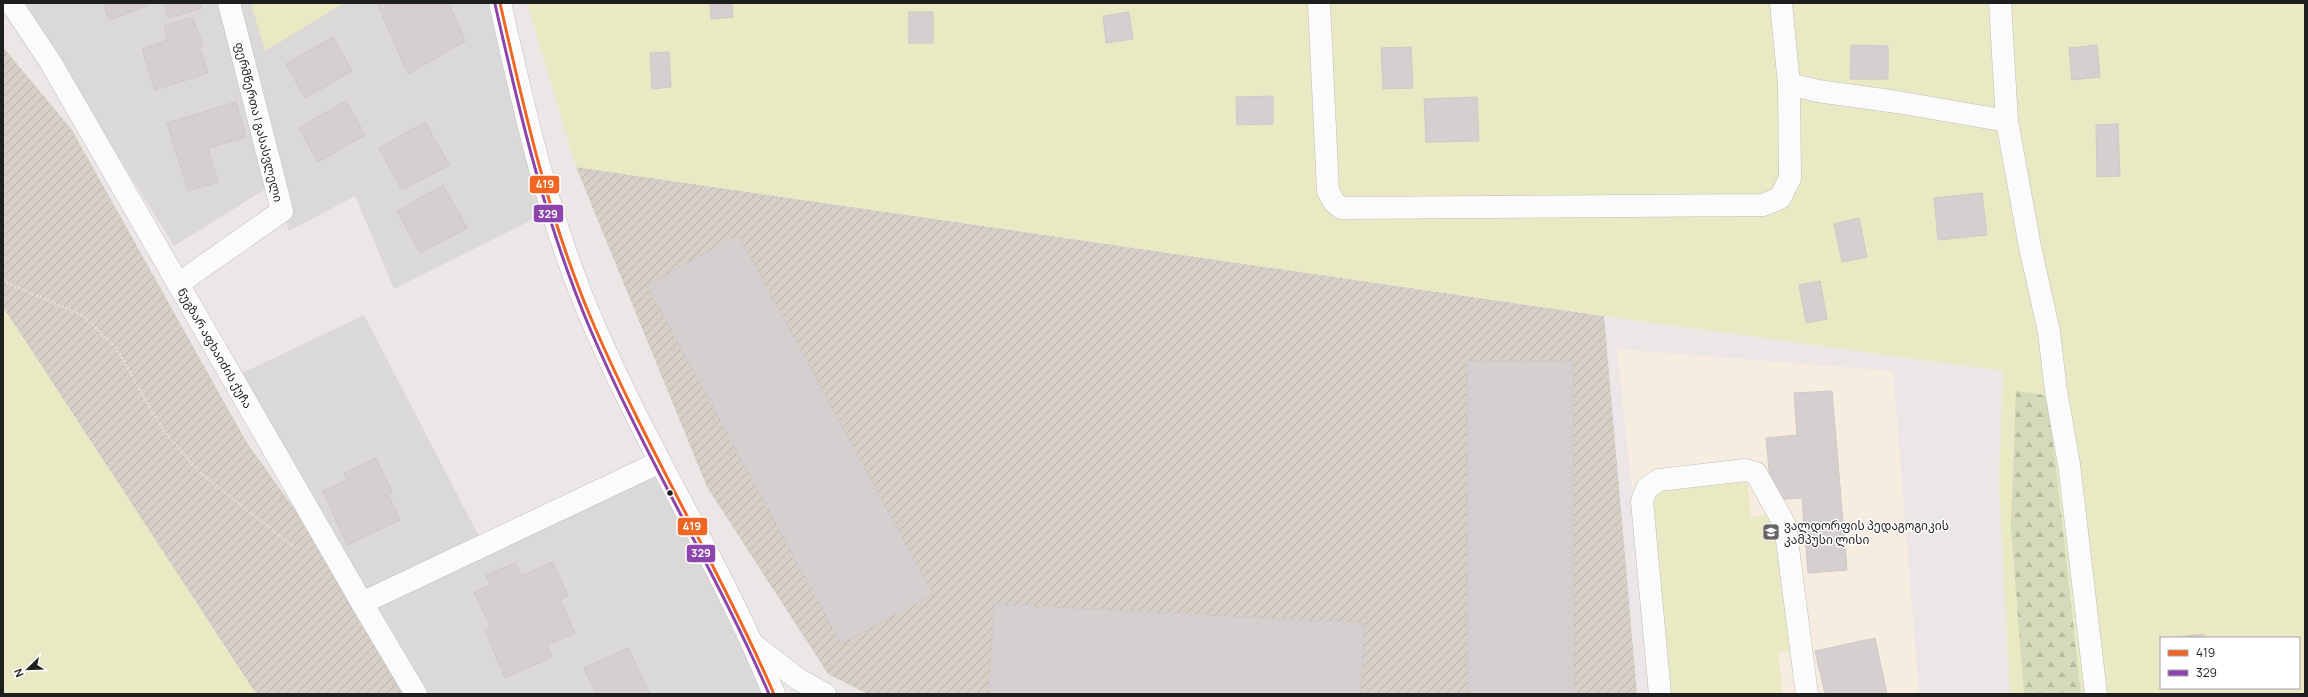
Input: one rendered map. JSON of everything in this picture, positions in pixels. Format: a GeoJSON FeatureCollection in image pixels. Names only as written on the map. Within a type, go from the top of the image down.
{"type":"FeatureCollection","features":[{"type":"Feature","properties":{"kind":"street","name":"ნუგზარ აფხაიძის ქუჩა"},"geometry":{"type":"LineString","coordinates":[[11,3],[51,63],[416,694]]}},
{"type":"Feature","properties":{"kind":"street","name":"ფერმწერთა I გასასვლელი"},"geometry":{"type":"LineString","coordinates":[[178,284],[282,211],[228,3]]}},
{"type":"Feature","properties":{"kind":"street"},"geometry":{"type":"LineString","coordinates":[[500,3],[555,225],[595,329],[660,462],[753,645],[774,694]]}},
{"type":"Feature","properties":{"kind":"street"},"geometry":{"type":"LineString","coordinates":[[1319,3],[1328,191],[1334,202],[1341,208],[1763,205],[1780,198],[1790,178],[1789,84],[1781,3]]}},
{"type":"Feature","properties":{"kind":"street"},"geometry":{"type":"LineString","coordinates":[[2000,3],[2007,121],[2030,247],[2049,332],[2056,391],[2069,464],[2096,694]]}},
{"type":"Feature","properties":{"kind":"street"},"geometry":{"type":"LineString","coordinates":[[1789,84],[1818,91],[1897,102],[2007,121]]}},
{"type":"Feature","properties":{"kind":"street"},"geometry":{"type":"LineString","coordinates":[[362,603],[660,462]]}},
{"type":"Feature","properties":{"kind":"street"},"geometry":{"type":"LineString","coordinates":[[1660,694],[1642,500],[1647,488],[1659,480],[1746,470],[1756,473],[1785,525],[1807,694]]}},
{"type":"Feature","properties":{"kind":"street"},"geometry":{"type":"LineString","coordinates":[[753,645],[798,679],[825,694]]}},
{"type":"Feature","properties":{"kind":"path"},"geometry":{"type":"LineString","coordinates":[[3,280],[82,315],[116,348],[163,430],[198,471],[301,553]]}},
{"type":"Feature","properties":{"kind":"shaded area"},"geometry":{"type":"Polygon","coordinates":[[[17,3],[225,3],[272,185],[174,246],[66,72],[17,3]]]}},
{"type":"Feature","properties":{"kind":"shaded area"},"geometry":{"type":"Polygon","coordinates":[[[232,3],[496,3],[549,211],[394,289],[355,196],[289,231],[232,3]]]}},
{"type":"Feature","properties":{"kind":"shaded area"},"geometry":{"type":"Polygon","coordinates":[[[3,47],[72,130],[247,443],[362,603],[416,694],[256,694],[3,307],[3,47]]]}},
{"type":"Feature","properties":{"kind":"shaded area"},"geometry":{"type":"Polygon","coordinates":[[[576,167],[1604,316],[1637,693],[868,694],[828,674],[707,487],[576,167]]]}},
{"type":"Feature","properties":{"kind":"shaded area"},"geometry":{"type":"Polygon","coordinates":[[[364,315],[484,546],[660,462],[774,694],[416,694],[232,378],[364,315]]]}},
{"type":"Feature","properties":{"kind":"shaded area","name":"ვალდორფის პედაგოგიკის კამპუსი ლისი"},"geometry":{"type":"Polygon","coordinates":[[[1617,349],[1893,371],[1919,694],[1654,694],[1617,349]]]}},
{"type":"Feature","properties":{"kind":"green space"},"geometry":{"type":"Polygon","coordinates":[[[251,3],[344,3],[265,51],[251,3]]]}},
{"type":"Feature","properties":{"kind":"green space"},"geometry":{"type":"Polygon","coordinates":[[[527,3],[2305,3],[2305,694],[2010,694],[1999,481],[2003,371],[1604,316],[576,167],[527,3]]]}},
{"type":"Feature","properties":{"kind":"green space"},"geometry":{"type":"Polygon","coordinates":[[[3,307],[256,694],[3,694],[3,307]]]}},
{"type":"Feature","properties":{"kind":"green space"},"geometry":{"type":"Polygon","coordinates":[[[2016,391],[2046,395],[2054,450],[2081,694],[2024,694],[2011,527],[2016,391]]]}},
{"type":"Feature","properties":{"kind":"green space"},"geometry":{"type":"Polygon","coordinates":[[[1747,477],[1751,517],[1775,514],[1792,652],[1778,653],[1783,694],[1669,694],[1650,501],[1658,487],[1747,477]]]}},
{"type":"Feature","properties":{"kind":"building"},"geometry":{"type":"Polygon","coordinates":[[[103,3],[146,3],[147,6],[109,20],[103,3]]]}},
{"type":"Feature","properties":{"kind":"building"},"geometry":{"type":"Polygon","coordinates":[[[164,3],[200,3],[202,8],[168,18],[164,3]]]}},
{"type":"Feature","properties":{"kind":"building"},"geometry":{"type":"Polygon","coordinates":[[[377,3],[449,3],[465,41],[408,74],[377,3]]]}},
{"type":"Feature","properties":{"kind":"building"},"geometry":{"type":"Polygon","coordinates":[[[710,3],[732,3],[733,17],[711,19],[710,3]]]}},
{"type":"Feature","properties":{"kind":"building"},"geometry":{"type":"Polygon","coordinates":[[[909,12],[933,12],[933,43],[909,43],[909,12]]]}},
{"type":"Feature","properties":{"kind":"building"},"geometry":{"type":"Polygon","coordinates":[[[1129,12],[1133,39],[1106,43],[1103,16],[1129,12]]]}},
{"type":"Feature","properties":{"kind":"building"},"geometry":{"type":"Polygon","coordinates":[[[188,18],[188,20],[193,18],[203,46],[199,47],[208,73],[155,90],[142,49],[168,40],[164,26],[188,18]]]}},
{"type":"Feature","properties":{"kind":"building"},"geometry":{"type":"Polygon","coordinates":[[[333,37],[352,71],[305,98],[286,64],[333,37]]]}},
{"type":"Feature","properties":{"kind":"building"},"geometry":{"type":"Polygon","coordinates":[[[1851,45],[1888,46],[1888,79],[1850,79],[1851,45]]]}},
{"type":"Feature","properties":{"kind":"building"},"geometry":{"type":"Polygon","coordinates":[[[2097,45],[2100,77],[2072,80],[2069,48],[2097,45]]]}},
{"type":"Feature","properties":{"kind":"building"},"geometry":{"type":"Polygon","coordinates":[[[1411,47],[1413,88],[1383,89],[1381,48],[1411,47]]]}},
{"type":"Feature","properties":{"kind":"building"},"geometry":{"type":"Polygon","coordinates":[[[669,52],[671,87],[652,89],[650,53],[669,52]]]}},
{"type":"Feature","properties":{"kind":"building"},"geometry":{"type":"Polygon","coordinates":[[[1273,96],[1273,124],[1237,125],[1236,97],[1273,96]]]}},
{"type":"Feature","properties":{"kind":"building"},"geometry":{"type":"Polygon","coordinates":[[[1477,97],[1479,141],[1426,142],[1424,99],[1477,97]]]}},
{"type":"Feature","properties":{"kind":"building"},"geometry":{"type":"Polygon","coordinates":[[[346,101],[365,135],[318,162],[299,128],[346,101]]]}},
{"type":"Feature","properties":{"kind":"building"},"geometry":{"type":"Polygon","coordinates":[[[236,102],[246,137],[208,148],[218,182],[188,191],[167,123],[236,102]]]}},
{"type":"Feature","properties":{"kind":"building"},"geometry":{"type":"Polygon","coordinates":[[[425,122],[449,165],[402,190],[379,148],[425,122]]]}},
{"type":"Feature","properties":{"kind":"building"},"geometry":{"type":"Polygon","coordinates":[[[2118,124],[2120,176],[2097,177],[2096,125],[2118,124]]]}},
{"type":"Feature","properties":{"kind":"building"},"geometry":{"type":"Polygon","coordinates":[[[443,185],[467,228],[420,253],[397,211],[443,185]]]}},
{"type":"Feature","properties":{"kind":"building"},"geometry":{"type":"Polygon","coordinates":[[[1982,193],[1987,235],[1938,240],[1934,198],[1982,193]]]}},
{"type":"Feature","properties":{"kind":"building"},"geometry":{"type":"Polygon","coordinates":[[[1859,218],[1867,257],[1842,262],[1834,224],[1859,218]]]}},
{"type":"Feature","properties":{"kind":"building"},"geometry":{"type":"Polygon","coordinates":[[[738,235],[933,594],[841,644],[647,285],[738,235]]]}},
{"type":"Feature","properties":{"kind":"building"},"geometry":{"type":"Polygon","coordinates":[[[1820,281],[1827,319],[1806,323],[1799,285],[1820,281]]]}},
{"type":"Feature","properties":{"kind":"building"},"geometry":{"type":"Polygon","coordinates":[[[1467,361],[1573,361],[1574,694],[1468,694],[1467,361]]]}},
{"type":"Feature","properties":{"kind":"building"},"geometry":{"type":"Polygon","coordinates":[[[1832,391],[1847,570],[1808,573],[1802,498],[1772,500],[1766,438],[1797,435],[1794,393],[1832,391]]]}},
{"type":"Feature","properties":{"kind":"building"},"geometry":{"type":"Polygon","coordinates":[[[376,458],[392,492],[388,494],[400,520],[347,545],[323,491],[347,480],[344,473],[376,458]]]}},
{"type":"Feature","properties":{"kind":"building"},"geometry":{"type":"Polygon","coordinates":[[[553,562],[568,596],[560,599],[575,633],[547,645],[552,657],[505,678],[485,630],[491,627],[474,592],[491,585],[486,575],[515,563],[521,576],[553,562]]]}},
{"type":"Feature","properties":{"kind":"building"},"geometry":{"type":"Polygon","coordinates":[[[994,604],[1364,623],[1361,694],[989,694],[994,604]]]}},
{"type":"Feature","properties":{"kind":"building"},"geometry":{"type":"Polygon","coordinates":[[[2204,634],[2204,637],[2179,637],[2204,634]]]}},
{"type":"Feature","properties":{"kind":"building"},"geometry":{"type":"Polygon","coordinates":[[[1875,638],[1887,694],[1825,694],[1815,651],[1875,638]]]}},
{"type":"Feature","properties":{"kind":"building"},"geometry":{"type":"Polygon","coordinates":[[[628,648],[650,694],[596,694],[584,668],[628,648]]]}},
{"type":"Feature","properties":{"kind":"transit line","name":"419"},"geometry":{"type":"LineString","coordinates":[[500,3],[540,169],[565,250],[580,290],[596,330],[639,422],[731,602],[774,694]]}},
{"type":"Feature","properties":{"kind":"transit line","name":"329"},"geometry":{"type":"LineString","coordinates":[[495,4],[524,129],[547,211],[575,291],[591,331],[634,423],[726,602],[769,694]]}},
{"type":"Feature","properties":{"kind":"place","name":"ვალდორფის პედაგოგიკის კამპუსი ლისი"},"geometry":{"type":"Point","coordinates":[1771,532]}}]}
